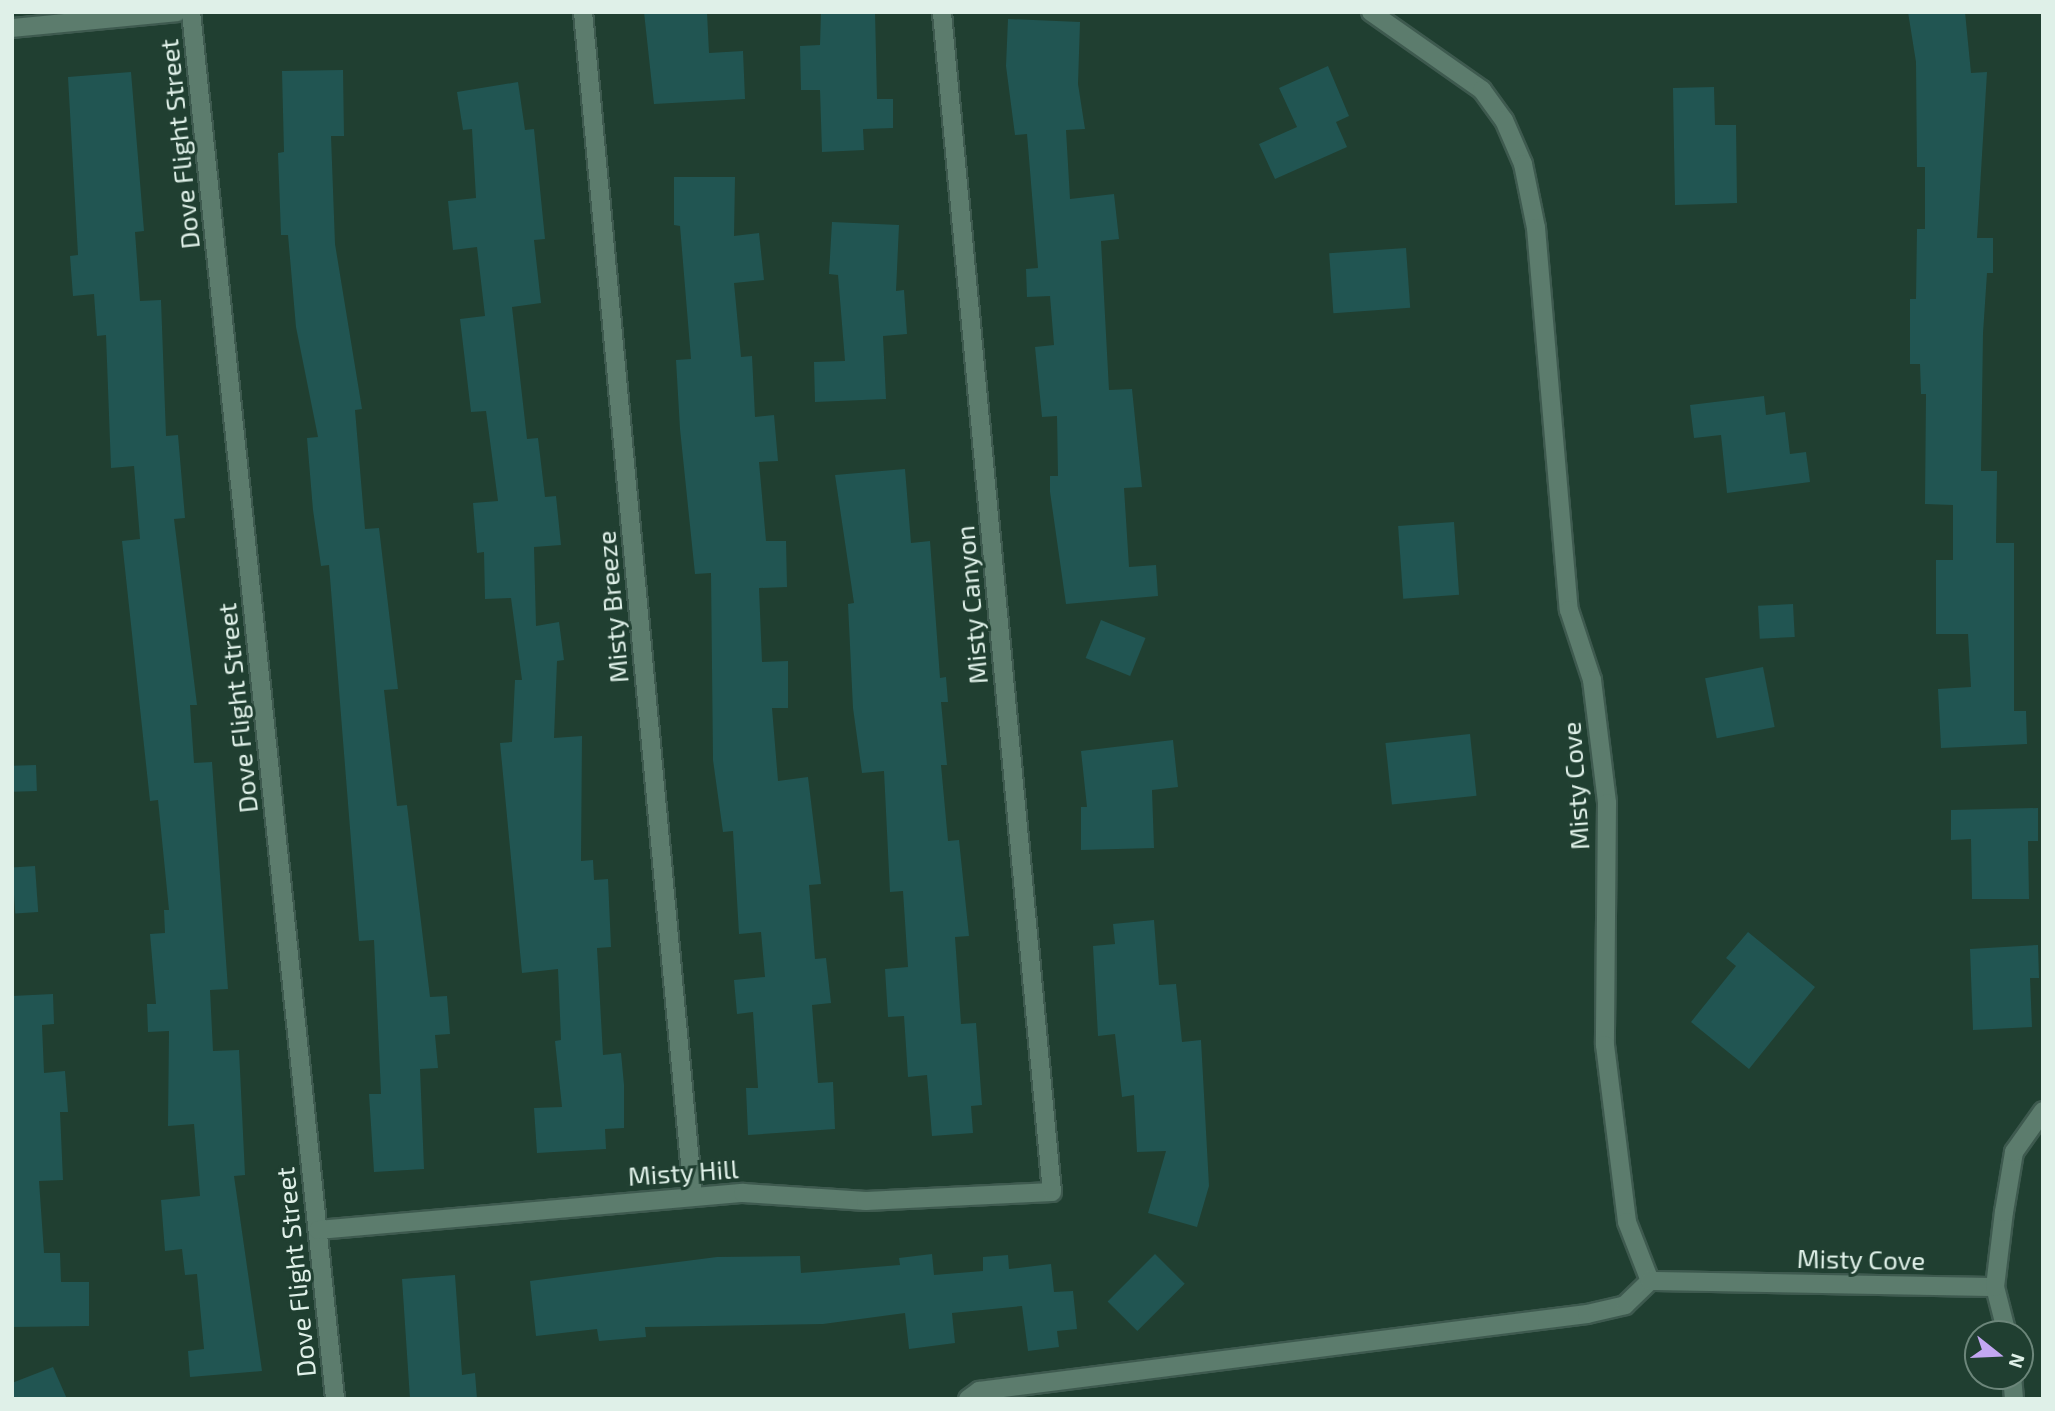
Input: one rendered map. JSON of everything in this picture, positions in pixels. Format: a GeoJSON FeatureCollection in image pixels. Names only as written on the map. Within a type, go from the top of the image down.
{"type":"FeatureCollection","features":[{"type":"Feature","properties":{"kind":"street"},"geometry":{"type":"LineString","coordinates":[[12,28],[177,12]]}},
{"type":"Feature","properties":{"kind":"street","name":"Dove Flight Street"},"geometry":{"type":"LineString","coordinates":[[191,12],[335,1399]]}},
{"type":"Feature","properties":{"kind":"street","name":"Misty Breeze"},"geometry":{"type":"LineString","coordinates":[[583,12],[692,1196]]}},
{"type":"Feature","properties":{"kind":"street","name":"Misty Canyon"},"geometry":{"type":"LineString","coordinates":[[942,12],[1052,1192]]}},
{"type":"Feature","properties":{"kind":"street","name":"Misty Cove"},"geometry":{"type":"LineString","coordinates":[[1371,12],[1482,90],[1504,120],[1522,164],[1536,228],[1569,610],[1592,680],[1607,803],[1605,1045],[1627,1222],[1650,1281],[1995,1287]]}},
{"type":"Feature","properties":{"kind":"street"},"geometry":{"type":"LineString","coordinates":[[2003,1320],[1995,1287],[2014,1152],[2043,1111]]}},
{"type":"Feature","properties":{"kind":"street","name":"Misty Hill"},"geometry":{"type":"LineString","coordinates":[[318,1230],[692,1196],[866,1201],[1052,1192]]}},
{"type":"Feature","properties":{"kind":"street"},"geometry":{"type":"LineString","coordinates":[[968,1399],[979,1391],[1587,1314],[1625,1305],[1650,1281]]}},
{"type":"Feature","properties":{"kind":"building"},"geometry":{"type":"Polygon","coordinates":[[[644,12],[707,12],[709,53],[743,51],[745,99],[654,104],[644,12]]]}},
{"type":"Feature","properties":{"kind":"building"},"geometry":{"type":"Polygon","coordinates":[[[821,12],[875,12],[877,99],[893,99],[893,128],[863,129],[864,150],[822,152],[820,90],[801,90],[800,46],[820,45],[821,12]]]}},
{"type":"Feature","properties":{"kind":"building"},"geometry":{"type":"Polygon","coordinates":[[[1908,12],[1965,12],[1971,73],[1987,72],[1977,238],[1993,238],[1993,273],[1987,273],[1983,333],[1981,471],[1997,471],[1996,543],[2014,543],[2014,711],[2026,711],[2027,744],[1941,748],[1938,689],[1971,687],[1968,634],[1936,634],[1936,560],[1953,560],[1953,505],[1925,504],[1926,394],[1921,394],[1920,364],[1910,364],[1910,299],[1916,299],[1917,229],[1925,229],[1925,167],[1917,167],[1916,62],[1908,12]]]}},
{"type":"Feature","properties":{"kind":"building"},"geometry":{"type":"Polygon","coordinates":[[[1008,19],[1080,22],[1078,84],[1085,129],[1066,130],[1070,199],[1114,194],[1119,239],[1101,241],[1109,390],[1132,389],[1142,487],[1124,488],[1129,567],[1156,565],[1158,596],[1066,604],[1050,492],[1050,476],[1058,476],[1057,416],[1042,417],[1035,347],[1054,345],[1050,296],[1027,297],[1026,269],[1038,268],[1027,134],[1015,135],[1006,66],[1008,19]]]}},
{"type":"Feature","properties":{"kind":"building"},"geometry":{"type":"Polygon","coordinates":[[[1328,66],[1349,116],[1336,122],[1347,147],[1275,179],[1259,144],[1297,127],[1279,88],[1328,66]]]}},
{"type":"Feature","properties":{"kind":"building"},"geometry":{"type":"Polygon","coordinates":[[[343,70],[344,136],[331,136],[335,244],[362,409],[355,410],[365,529],[379,528],[398,689],[384,690],[397,806],[407,805],[430,997],[447,996],[450,1034],[435,1035],[438,1068],[420,1069],[424,1169],[374,1172],[369,1094],[381,1094],[374,940],[359,941],[329,565],[321,566],[307,438],[318,437],[296,327],[288,235],[281,235],[278,153],[284,152],[282,71],[343,70]]]}},
{"type":"Feature","properties":{"kind":"building"},"geometry":{"type":"Polygon","coordinates":[[[131,72],[144,231],[135,232],[140,301],[161,300],[166,436],[178,435],[185,518],[174,519],[197,705],[190,705],[194,763],[212,762],[228,989],[210,990],[213,1051],[239,1050],[245,1175],[234,1176],[262,1371],[190,1377],[188,1351],[204,1349],[197,1274],[185,1275],[182,1249],[165,1251],[161,1200],[200,1196],[194,1124],[168,1126],[169,1031],[148,1032],[147,1004],[156,1004],[150,934],[165,933],[164,910],[169,910],[158,800],[150,801],[122,541],[140,539],[134,466],[111,468],[106,335],[97,336],[94,294],[73,296],[70,256],[78,255],[68,77],[131,72]]]}},
{"type":"Feature","properties":{"kind":"building"},"geometry":{"type":"Polygon","coordinates":[[[518,82],[525,130],[534,129],[545,239],[534,240],[541,303],[512,307],[527,439],[538,438],[545,497],[556,496],[561,545],[534,547],[536,626],[559,622],[564,660],[557,661],[554,738],[582,736],[581,861],[593,860],[594,880],[608,879],[611,947],[597,948],[603,1055],[621,1053],[624,1085],[624,1128],[605,1129],[606,1149],[537,1153],[534,1108],[562,1107],[555,1041],[561,1040],[558,969],[522,973],[500,743],[512,742],[515,680],[522,680],[511,598],[485,599],[484,552],[477,553],[473,503],[498,501],[486,411],[471,412],[460,319],[485,316],[477,247],[453,250],[448,201],[476,198],[472,129],[463,130],[457,92],[518,82]]]}},
{"type":"Feature","properties":{"kind":"building"},"geometry":{"type":"Polygon","coordinates":[[[1714,87],[1715,125],[1736,125],[1737,203],[1675,205],[1673,88],[1714,87]]]}},
{"type":"Feature","properties":{"kind":"building"},"geometry":{"type":"Polygon","coordinates":[[[674,177],[735,177],[734,236],[759,233],[764,280],[734,283],[741,357],[752,356],[755,417],[774,415],[778,461],[759,462],[766,541],[786,541],[787,587],[759,588],[762,662],[788,661],[788,708],[772,708],[778,781],[808,777],[821,884],[809,885],[815,959],[826,958],[831,1003],[812,1005],[818,1083],[833,1082],[835,1129],[748,1135],[746,1088],[758,1088],[753,1012],[737,1014],[734,980],[765,977],[761,932],[739,934],[733,831],[723,832],[713,760],[711,573],[695,574],[680,429],[676,360],[691,359],[680,226],[674,225],[674,177]]]}},
{"type":"Feature","properties":{"kind":"building"},"geometry":{"type":"Polygon","coordinates":[[[832,222],[899,225],[896,291],[904,290],[907,334],[883,336],[886,399],[815,402],[814,362],[845,361],[838,275],[829,274],[832,222]]]}},
{"type":"Feature","properties":{"kind":"building"},"geometry":{"type":"Polygon","coordinates":[[[1406,248],[1410,308],[1333,313],[1329,253],[1406,248]]]}},
{"type":"Feature","properties":{"kind":"building"},"geometry":{"type":"Polygon","coordinates":[[[1764,396],[1766,415],[1785,412],[1790,454],[1806,452],[1810,482],[1727,493],[1721,435],[1694,438],[1690,405],[1764,396]]]}},
{"type":"Feature","properties":{"kind":"building"},"geometry":{"type":"Polygon","coordinates":[[[905,469],[911,543],[930,541],[940,678],[946,677],[948,702],[941,702],[947,765],[941,765],[948,841],[959,840],[969,936],[955,937],[961,1024],[976,1023],[982,1105],[971,1106],[973,1133],[932,1136],[927,1075],[908,1077],[904,1016],[888,1017],[885,969],[908,967],[903,891],[890,892],[884,771],[862,773],[853,708],[848,604],[854,603],[835,475],[905,469]]]}},
{"type":"Feature","properties":{"kind":"building"},"geometry":{"type":"Polygon","coordinates":[[[1454,522],[1459,595],[1403,599],[1398,526],[1454,522]]]}},
{"type":"Feature","properties":{"kind":"building"},"geometry":{"type":"Polygon","coordinates":[[[1793,604],[1795,637],[1760,639],[1758,606],[1793,604]]]}},
{"type":"Feature","properties":{"kind":"building"},"geometry":{"type":"Polygon","coordinates":[[[1101,620],[1146,638],[1130,676],[1086,658],[1101,620]]]}},
{"type":"Feature","properties":{"kind":"building"},"geometry":{"type":"Polygon","coordinates":[[[1763,667],[1775,727],[1717,738],[1705,678],[1763,667]]]}},
{"type":"Feature","properties":{"kind":"building"},"geometry":{"type":"Polygon","coordinates":[[[1470,734],[1476,796],[1392,805],[1385,743],[1470,734]]]}},
{"type":"Feature","properties":{"kind":"building"},"geometry":{"type":"Polygon","coordinates":[[[1173,740],[1178,787],[1152,790],[1154,848],[1081,850],[1081,807],[1087,807],[1081,751],[1173,740]]]}},
{"type":"Feature","properties":{"kind":"building"},"geometry":{"type":"Polygon","coordinates":[[[36,765],[37,791],[13,792],[12,766],[36,765]]]}},
{"type":"Feature","properties":{"kind":"building"},"geometry":{"type":"Polygon","coordinates":[[[2038,808],[2038,841],[2028,841],[2029,899],[1972,899],[1971,839],[1951,840],[1951,810],[2038,808]]]}},
{"type":"Feature","properties":{"kind":"building"},"geometry":{"type":"Polygon","coordinates":[[[35,866],[38,912],[15,913],[12,868],[35,866]]]}},
{"type":"Feature","properties":{"kind":"building"},"geometry":{"type":"Polygon","coordinates":[[[1154,920],[1159,985],[1176,984],[1182,1042],[1201,1040],[1209,1186],[1197,1227],[1148,1213],[1166,1151],[1137,1152],[1134,1095],[1122,1097],[1115,1034],[1098,1036],[1093,946],[1115,944],[1113,924],[1154,920]]]}},
{"type":"Feature","properties":{"kind":"building"},"geometry":{"type":"Polygon","coordinates":[[[1748,932],[1815,987],[1749,1069],[1691,1022],[1736,966],[1726,958],[1748,932]]]}},
{"type":"Feature","properties":{"kind":"building"},"geometry":{"type":"Polygon","coordinates":[[[2038,945],[2039,978],[2030,978],[2032,1027],[1973,1030],[1970,949],[2038,945]]]}},
{"type":"Feature","properties":{"kind":"building"},"geometry":{"type":"Polygon","coordinates":[[[53,994],[54,1024],[42,1025],[44,1073],[65,1071],[68,1112],[60,1112],[63,1180],[39,1181],[44,1253],[60,1253],[61,1282],[89,1282],[89,1326],[12,1327],[12,996],[53,994]]]}},
{"type":"Feature","properties":{"kind":"building"},"geometry":{"type":"Polygon","coordinates":[[[932,1254],[934,1275],[983,1271],[983,1257],[1008,1255],[1009,1269],[1051,1264],[1054,1292],[1073,1291],[1077,1329],[1057,1331],[1059,1347],[1028,1351],[1022,1306],[952,1313],[955,1343],[909,1349],[905,1313],[823,1324],[645,1327],[646,1337],[599,1341],[597,1329],[536,1336],[530,1281],[717,1257],[800,1256],[801,1273],[900,1265],[899,1258],[932,1254]]]}},
{"type":"Feature","properties":{"kind":"building"},"geometry":{"type":"Polygon","coordinates":[[[1155,1254],[1185,1284],[1137,1331],[1108,1301],[1155,1254]]]}},
{"type":"Feature","properties":{"kind":"building"},"geometry":{"type":"Polygon","coordinates":[[[455,1275],[462,1375],[475,1373],[477,1399],[410,1399],[402,1279],[455,1275]]]}},
{"type":"Feature","properties":{"kind":"building"},"geometry":{"type":"Polygon","coordinates":[[[53,1367],[67,1399],[12,1399],[12,1383],[53,1367]]]}}]}
